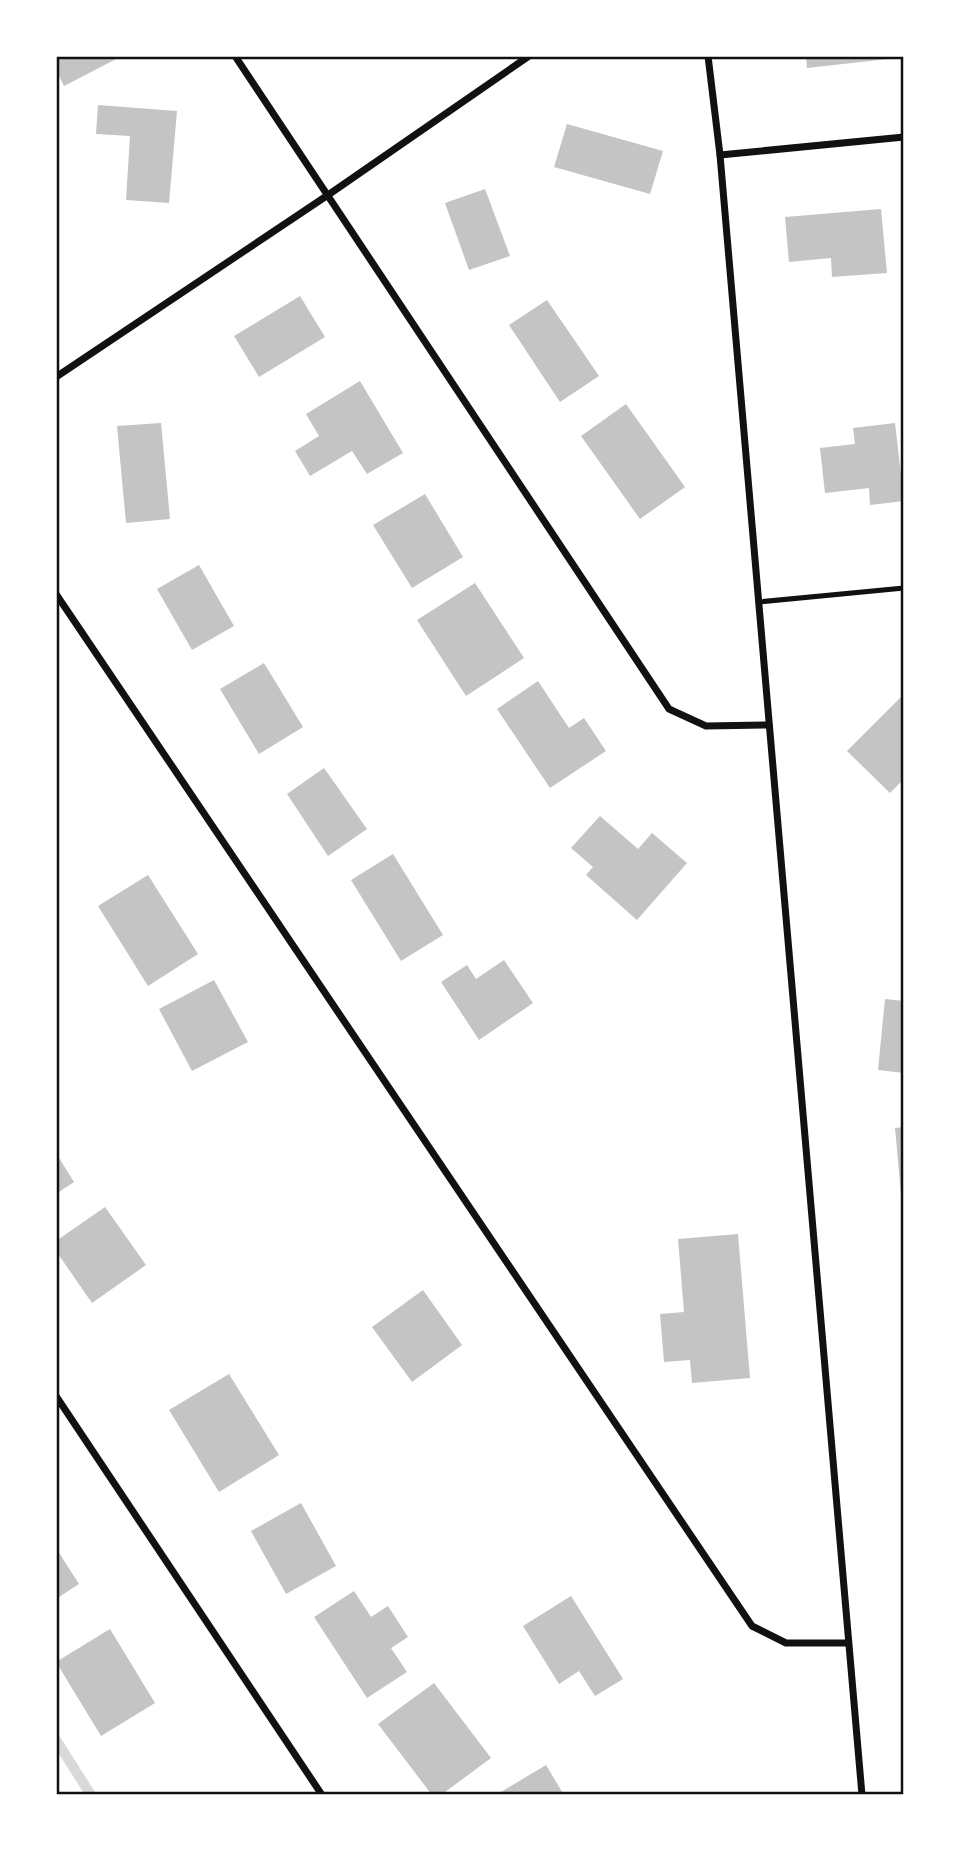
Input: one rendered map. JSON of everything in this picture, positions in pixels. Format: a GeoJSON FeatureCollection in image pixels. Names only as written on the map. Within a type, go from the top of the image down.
{"type":"FeatureCollection","features":[{"type":"Feature","properties":{"kind":"street"},"geometry":{"type":"LineString","coordinates":[[235,56],[669,709],[706,726],[769,724]]}},
{"type":"Feature","properties":{"kind":"street"},"geometry":{"type":"LineString","coordinates":[[56,377],[328,195],[529,56]]}},
{"type":"Feature","properties":{"kind":"street"},"geometry":{"type":"LineString","coordinates":[[708,56],[720,155],[862,1795]]}},
{"type":"Feature","properties":{"kind":"street"},"geometry":{"type":"LineString","coordinates":[[720,155],[904,137]]}},
{"type":"Feature","properties":{"kind":"street"},"geometry":{"type":"LineString","coordinates":[[56,594],[752,1626],[786,1643],[848,1643]]}},
{"type":"Feature","properties":{"kind":"street"},"geometry":{"type":"LineString","coordinates":[[56,1396],[322,1795]]}},
{"type":"Feature","properties":{"kind":"lane"},"geometry":{"type":"LineString","coordinates":[[758,602],[904,589]]}},
{"type":"Feature","properties":{"kind":"building"},"geometry":{"type":"Polygon","coordinates":[[[56,56],[122,56],[64,86],[56,70],[56,56]]]}},
{"type":"Feature","properties":{"kind":"building"},"geometry":{"type":"Polygon","coordinates":[[[806,56],[888,56],[888,59],[807,68],[806,56]]]}},
{"type":"Feature","properties":{"kind":"building"},"geometry":{"type":"Polygon","coordinates":[[[98,105],[177,111],[169,203],[126,200],[130,136],[96,134],[98,105]]]}},
{"type":"Feature","properties":{"kind":"building"},"geometry":{"type":"Polygon","coordinates":[[[567,124],[663,151],[650,194],[554,167],[567,124]]]}},
{"type":"Feature","properties":{"kind":"building"},"geometry":{"type":"Polygon","coordinates":[[[485,189],[510,256],[469,270],[445,203],[485,189]]]}},
{"type":"Feature","properties":{"kind":"building"},"geometry":{"type":"Polygon","coordinates":[[[881,209],[887,273],[832,277],[831,258],[789,262],[785,217],[881,209]]]}},
{"type":"Feature","properties":{"kind":"building"},"geometry":{"type":"Polygon","coordinates":[[[300,296],[325,337],[259,377],[234,336],[300,296]]]}},
{"type":"Feature","properties":{"kind":"building"},"geometry":{"type":"Polygon","coordinates":[[[547,300],[599,376],[560,402],[509,325],[547,300]]]}},
{"type":"Feature","properties":{"kind":"building"},"geometry":{"type":"Polygon","coordinates":[[[360,381],[403,453],[367,474],[352,451],[310,476],[295,451],[319,436],[306,414],[360,381]]]}},
{"type":"Feature","properties":{"kind":"building"},"geometry":{"type":"Polygon","coordinates":[[[626,404],[685,487],[640,519],[581,436],[626,404]]]}},
{"type":"Feature","properties":{"kind":"building"},"geometry":{"type":"Polygon","coordinates":[[[161,423],[170,519],[126,523],[117,426],[161,423]]]}},
{"type":"Feature","properties":{"kind":"building"},"geometry":{"type":"Polygon","coordinates":[[[895,423],[904,501],[870,505],[869,488],[825,493],[820,448],[855,444],[853,428],[895,423]]]}},
{"type":"Feature","properties":{"kind":"building"},"geometry":{"type":"Polygon","coordinates":[[[425,494],[463,557],[412,588],[373,525],[425,494]]]}},
{"type":"Feature","properties":{"kind":"building"},"geometry":{"type":"Polygon","coordinates":[[[199,565],[234,626],[192,650],[157,589],[199,565]]]}},
{"type":"Feature","properties":{"kind":"building"},"geometry":{"type":"Polygon","coordinates":[[[475,583],[524,658],[466,696],[417,620],[475,583]]]}},
{"type":"Feature","properties":{"kind":"building"},"geometry":{"type":"Polygon","coordinates":[[[264,663],[303,727],[259,754],[220,689],[264,663]]]}},
{"type":"Feature","properties":{"kind":"building"},"geometry":{"type":"Polygon","coordinates":[[[538,681],[569,728],[584,718],[606,751],[550,788],[497,709],[538,681]]]}},
{"type":"Feature","properties":{"kind":"building"},"geometry":{"type":"Polygon","coordinates":[[[904,694],[904,779],[890,793],[847,751],[904,694]]]}},
{"type":"Feature","properties":{"kind":"building"},"geometry":{"type":"Polygon","coordinates":[[[324,768],[367,829],[328,856],[287,794],[324,768]]]}},
{"type":"Feature","properties":{"kind":"building"},"geometry":{"type":"Polygon","coordinates":[[[600,816],[638,849],[652,833],[687,863],[637,920],[586,875],[593,867],[571,848],[600,816]]]}},
{"type":"Feature","properties":{"kind":"building"},"geometry":{"type":"Polygon","coordinates":[[[393,854],[443,935],[401,961],[351,880],[393,854]]]}},
{"type":"Feature","properties":{"kind":"building"},"geometry":{"type":"Polygon","coordinates":[[[148,875],[198,954],[148,986],[98,906],[148,875]]]}},
{"type":"Feature","properties":{"kind":"building"},"geometry":{"type":"Polygon","coordinates":[[[504,960],[533,1003],[479,1040],[441,982],[467,965],[476,979],[504,960]]]}},
{"type":"Feature","properties":{"kind":"building"},"geometry":{"type":"Polygon","coordinates":[[[214,980],[248,1042],[192,1071],[159,1009],[214,980]]]}},
{"type":"Feature","properties":{"kind":"building"},"geometry":{"type":"Polygon","coordinates":[[[885,999],[904,1001],[904,1073],[878,1070],[885,999]]]}},
{"type":"Feature","properties":{"kind":"building"},"geometry":{"type":"Polygon","coordinates":[[[904,1127],[904,1205],[902,1205],[895,1128],[904,1127]]]}},
{"type":"Feature","properties":{"kind":"building"},"geometry":{"type":"Polygon","coordinates":[[[56,1153],[74,1182],[56,1194],[56,1153]]]}},
{"type":"Feature","properties":{"kind":"building"},"geometry":{"type":"Polygon","coordinates":[[[105,1207],[146,1265],[92,1303],[56,1251],[56,1241],[105,1207]]]}},
{"type":"Feature","properties":{"kind":"building"},"geometry":{"type":"Polygon","coordinates":[[[738,1234],[750,1378],[692,1383],[690,1360],[664,1362],[660,1314],[684,1312],[678,1239],[738,1234]]]}},
{"type":"Feature","properties":{"kind":"building"},"geometry":{"type":"Polygon","coordinates":[[[423,1290],[462,1345],[412,1382],[372,1327],[423,1290]]]}},
{"type":"Feature","properties":{"kind":"building"},"geometry":{"type":"Polygon","coordinates":[[[229,1374],[279,1455],[219,1492],[169,1410],[229,1374]]]}},
{"type":"Feature","properties":{"kind":"building"},"geometry":{"type":"Polygon","coordinates":[[[301,1503],[336,1566],[286,1594],[251,1531],[301,1503]]]}},
{"type":"Feature","properties":{"kind":"building"},"geometry":{"type":"Polygon","coordinates":[[[56,1548],[79,1584],[56,1599],[56,1548]]]}},
{"type":"Feature","properties":{"kind":"building"},"geometry":{"type":"Polygon","coordinates":[[[354,1591],[371,1617],[388,1606],[408,1637],[391,1648],[407,1672],[367,1698],[314,1617],[354,1591]]]}},
{"type":"Feature","properties":{"kind":"building"},"geometry":{"type":"Polygon","coordinates":[[[571,1596],[623,1679],[595,1696],[579,1671],[559,1684],[523,1626],[571,1596]]]}},
{"type":"Feature","properties":{"kind":"building"},"geometry":{"type":"Polygon","coordinates":[[[110,1629],[155,1703],[101,1736],[56,1662],[110,1629]]]}},
{"type":"Feature","properties":{"kind":"building"},"geometry":{"type":"Polygon","coordinates":[[[434,1683],[491,1758],[441,1795],[432,1795],[378,1724],[434,1683]]]}},
{"type":"Feature","properties":{"kind":"building"},"geometry":{"type":"Polygon","coordinates":[[[546,1765],[564,1795],[496,1795],[546,1765]]]}},
{"type":"Feature","properties":{"kind":"waterway"},"geometry":{"type":"LineString","coordinates":[[56,1740],[91,1795]]}}]}
